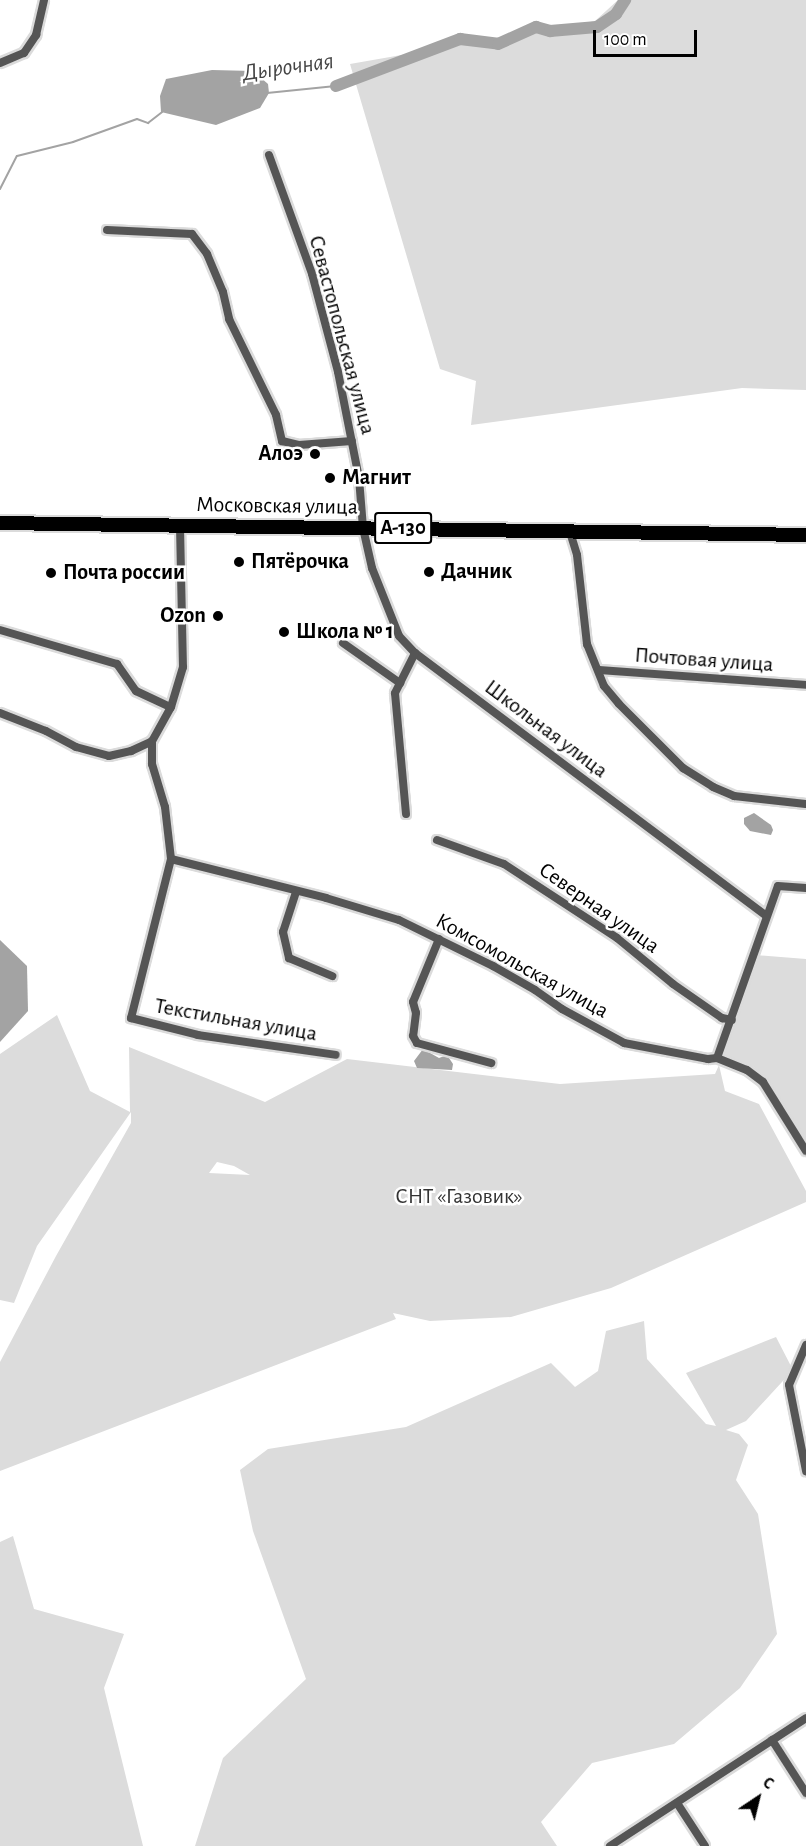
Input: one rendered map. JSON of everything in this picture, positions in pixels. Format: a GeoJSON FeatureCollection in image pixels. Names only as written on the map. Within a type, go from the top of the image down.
{"type":"FeatureCollection","features":[{"type":"Feature","properties":{"kind":"highway","name":"Московская улица"},"geometry":{"type":"LineString","coordinates":[[0,522],[806,535]]}},
{"type":"Feature","properties":{"kind":"street"},"geometry":{"type":"LineString","coordinates":[[0,63],[24,53],[36,35],[44,0]]}},
{"type":"Feature","properties":{"kind":"street","name":"Севастопольская улица"},"geometry":{"type":"LineString","coordinates":[[269,155],[312,274],[338,372],[359,478],[363,528]]}},
{"type":"Feature","properties":{"kind":"street"},"geometry":{"type":"LineString","coordinates":[[107,230],[192,234],[207,254],[223,292],[236,335],[276,415],[282,441],[299,445],[352,441]]}},
{"type":"Feature","properties":{"kind":"street"},"geometry":{"type":"LineString","coordinates":[[171,859],[165,807],[152,764],[152,741],[171,707],[183,666],[180,526]]}},
{"type":"Feature","properties":{"kind":"street","name":"Школьная улица"},"geometry":{"type":"LineString","coordinates":[[363,528],[372,568],[384,602],[399,636],[415,653],[766,916]]}},
{"type":"Feature","properties":{"kind":"street"},"geometry":{"type":"LineString","coordinates":[[570,532],[577,555],[587,644],[604,686],[619,704],[683,768],[713,787],[734,796],[806,804]]}},
{"type":"Feature","properties":{"kind":"street"},"geometry":{"type":"LineString","coordinates":[[0,630],[117,664],[136,690],[171,707]]}},
{"type":"Feature","properties":{"kind":"street"},"geometry":{"type":"LineString","coordinates":[[343,643],[400,683]]}},
{"type":"Feature","properties":{"kind":"street"},"geometry":{"type":"LineString","coordinates":[[406,814],[395,693],[415,653]]}},
{"type":"Feature","properties":{"kind":"street","name":"Почтовая улица"},"geometry":{"type":"LineString","coordinates":[[599,670],[806,685]]}},
{"type":"Feature","properties":{"kind":"street"},"geometry":{"type":"LineString","coordinates":[[0,713],[46,731],[76,747],[109,756],[131,751],[152,741]]}},
{"type":"Feature","properties":{"kind":"street","name":"Северная улица"},"geometry":{"type":"LineString","coordinates":[[437,840],[504,864],[617,938],[673,984],[722,1018],[732,1020]]}},
{"type":"Feature","properties":{"kind":"street","name":"Комсомольская улица"},"geometry":{"type":"LineString","coordinates":[[171,859],[399,920],[494,966],[562,1009],[624,1042],[708,1059],[717,1058],[747,1070],[763,1082],[806,1151]]}},
{"type":"Feature","properties":{"kind":"street","name":"Текстильная улица"},"geometry":{"type":"LineString","coordinates":[[171,859],[131,1018],[198,1035],[336,1055]]}},
{"type":"Feature","properties":{"kind":"street"},"geometry":{"type":"LineString","coordinates":[[717,1058],[778,886],[806,888]]}},
{"type":"Feature","properties":{"kind":"street"},"geometry":{"type":"LineString","coordinates":[[296,892],[283,932],[289,958],[332,976]]}},
{"type":"Feature","properties":{"kind":"street"},"geometry":{"type":"LineString","coordinates":[[439,939],[413,1002],[417,1013],[412,1036],[417,1043],[491,1063]]}},
{"type":"Feature","properties":{"kind":"street"},"geometry":{"type":"LineString","coordinates":[[806,1345],[789,1385],[806,1471]]}},
{"type":"Feature","properties":{"kind":"street"},"geometry":{"type":"LineString","coordinates":[[610,1846],[806,1718]]}},
{"type":"Feature","properties":{"kind":"street"},"geometry":{"type":"LineString","coordinates":[[772,1740],[806,1793]]}},
{"type":"Feature","properties":{"kind":"street"},"geometry":{"type":"LineString","coordinates":[[677,1803],[705,1846]]}},
{"type":"Feature","properties":{"kind":"green space"},"geometry":{"type":"Polygon","coordinates":[[[618,0],[806,0],[806,390],[742,388],[471,425],[476,381],[440,369],[350,64],[595,21],[618,0]]]}},
{"type":"Feature","properties":{"kind":"green space"},"geometry":{"type":"Polygon","coordinates":[[[756,955],[806,959],[806,1142],[774,1089],[754,1067],[723,1055],[756,955]]]}},
{"type":"Feature","properties":{"kind":"green space","name":"СНТ «Газовик»"},"geometry":{"type":"Polygon","coordinates":[[[57,1015],[90,1091],[130,1112],[129,1047],[265,1102],[347,1059],[560,1084],[715,1074],[719,1065],[725,1091],[759,1104],[806,1191],[806,1202],[611,1288],[511,1317],[430,1321],[393,1313],[396,1319],[0,1471],[0,1362],[56,1256],[131,1123],[131,1112],[37,1246],[14,1303],[0,1300],[0,1054],[57,1015]],[[217,1162],[209,1173],[250,1175],[234,1166],[217,1162]]]}},
{"type":"Feature","properties":{"kind":"green space"},"geometry":{"type":"Polygon","coordinates":[[[644,1321],[647,1359],[706,1424],[716,1426],[686,1373],[776,1337],[793,1370],[746,1421],[726,1430],[739,1434],[748,1445],[736,1480],[758,1514],[777,1634],[740,1688],[674,1744],[592,1763],[541,1822],[557,1846],[195,1846],[223,1758],[306,1679],[253,1531],[240,1470],[268,1449],[406,1427],[551,1363],[575,1387],[598,1371],[606,1331],[644,1321]]]}},
{"type":"Feature","properties":{"kind":"green space"},"geometry":{"type":"Polygon","coordinates":[[[13,1536],[34,1609],[124,1634],[104,1688],[143,1846],[0,1846],[0,1542],[13,1536]]]}},
{"type":"Feature","properties":{"kind":"shaded area"},"geometry":{"type":"Polygon","coordinates":[[[212,70],[253,71],[268,84],[269,93],[260,108],[216,125],[161,112],[160,96],[166,79],[212,70]]]}},
{"type":"Feature","properties":{"kind":"shaded area"},"geometry":{"type":"Polygon","coordinates":[[[754,813],[771,825],[773,830],[771,835],[750,831],[744,824],[744,818],[754,813]]]}},
{"type":"Feature","properties":{"kind":"shaded area"},"geometry":{"type":"Polygon","coordinates":[[[0,940],[27,966],[28,1011],[0,1042],[0,940]]]}},
{"type":"Feature","properties":{"kind":"shaded area"},"geometry":{"type":"Polygon","coordinates":[[[423,1049],[439,1058],[447,1055],[453,1064],[452,1070],[417,1068],[414,1061],[423,1049]]]}},
{"type":"Feature","properties":{"kind":"waterway","name":"Дырочная"},"geometry":{"type":"LineString","coordinates":[[336,86],[460,39],[498,44],[536,27],[550,31],[597,27],[616,14],[625,0]]}},
{"type":"Feature","properties":{"kind":"waterway","name":"Дырочная"},"geometry":{"type":"LineString","coordinates":[[267,93],[336,86]]}},
{"type":"Feature","properties":{"kind":"waterway","name":"Дырочная"},"geometry":{"type":"LineString","coordinates":[[0,189],[17,156],[73,142],[137,119],[148,123],[162,112]]}},
{"type":"Feature","properties":{"kind":"place","name":"Алоэ"},"geometry":{"type":"Point","coordinates":[315,454]}},
{"type":"Feature","properties":{"kind":"place","name":"Магнит"},"geometry":{"type":"Point","coordinates":[330,478]}},
{"type":"Feature","properties":{"kind":"place","name":"Пятёрочка"},"geometry":{"type":"Point","coordinates":[239,562]}},
{"type":"Feature","properties":{"kind":"place","name":"Дачник"},"geometry":{"type":"Point","coordinates":[429,572]}},
{"type":"Feature","properties":{"kind":"place","name":"Почта россии"},"geometry":{"type":"Point","coordinates":[51,573]}},
{"type":"Feature","properties":{"kind":"place","name":"Ozon"},"geometry":{"type":"Point","coordinates":[218,616]}},
{"type":"Feature","properties":{"kind":"place","name":"Школа № 1"},"geometry":{"type":"Point","coordinates":[284,632]}}]}
